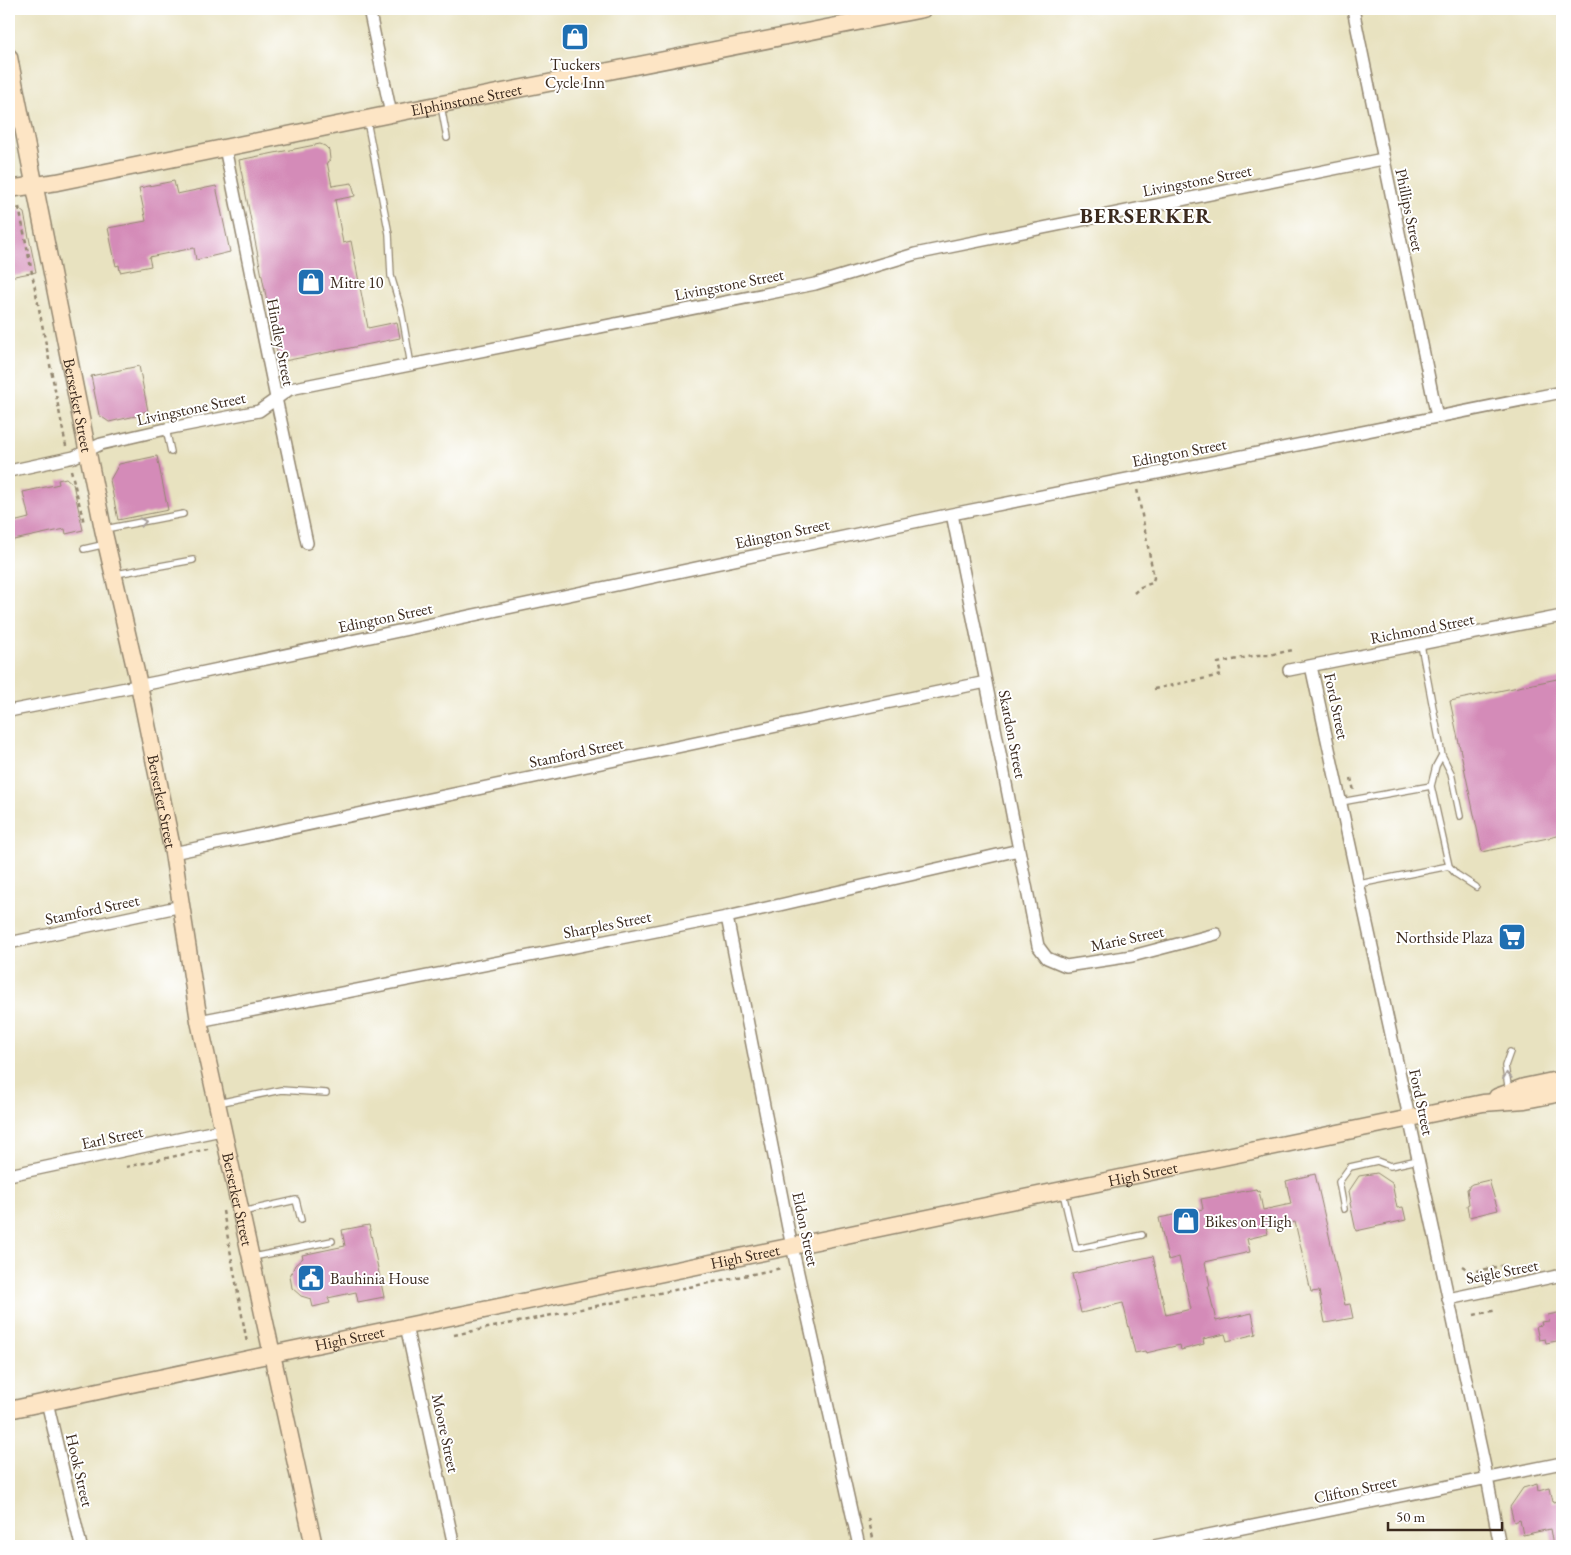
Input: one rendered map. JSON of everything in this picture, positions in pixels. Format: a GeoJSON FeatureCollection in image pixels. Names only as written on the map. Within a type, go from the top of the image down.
{"type":"FeatureCollection","features":[{"type":"Feature","properties":{"kind":"street"},"geometry":{"type":"LineString","coordinates":[[369,9],[391,114]]}},
{"type":"Feature","properties":{"kind":"street","name":"Elphinstone Street"},"geometry":{"type":"LineString","coordinates":[[9,189],[58,182],[890,12],[923,9]]}},
{"type":"Feature","properties":{"kind":"street","name":"Phillips Street"},"geometry":{"type":"LineString","coordinates":[[1353,9],[1437,417]]}},
{"type":"Feature","properties":{"kind":"street","name":"Berserker Street"},"geometry":{"type":"LineString","coordinates":[[9,57],[104,537],[139,685],[173,853],[199,1020],[216,1104],[215,1131],[240,1212],[314,1546]]}},
{"type":"Feature","properties":{"kind":"street","name":"Hindley Street"},"geometry":{"type":"LineString","coordinates":[[225,148],[307,543]]}},
{"type":"Feature","properties":{"kind":"street","name":"Livingstone Street"},"geometry":{"type":"LineString","coordinates":[[9,471],[74,457],[101,444],[259,411],[290,389],[814,284],[915,254],[1383,159]]}},
{"type":"Feature","properties":{"kind":"street","name":"Edington Street"},"geometry":{"type":"LineString","coordinates":[[9,711],[952,514],[1562,392]]}},
{"type":"Feature","properties":{"kind":"street","name":"Skardon Street"},"geometry":{"type":"LineString","coordinates":[[952,514],[1038,946],[1047,958]]}},
{"type":"Feature","properties":{"kind":"street","name":"Richmond Street"},"geometry":{"type":"LineString","coordinates":[[1289,670],[1562,616]]}},
{"type":"Feature","properties":{"kind":"street","name":"Ford Street"},"geometry":{"type":"LineString","coordinates":[[1312,666],[1500,1546]]}},
{"type":"Feature","properties":{"kind":"street","name":"Stamford Street"},"geometry":{"type":"LineString","coordinates":[[173,853],[986,682]]}},
{"type":"Feature","properties":{"kind":"street","name":"Sharples Street"},"geometry":{"type":"LineString","coordinates":[[199,1020],[727,917],[1019,850]]}},
{"type":"Feature","properties":{"kind":"street","name":"Stamford Street"},"geometry":{"type":"LineString","coordinates":[[9,943],[182,906]]}},
{"type":"Feature","properties":{"kind":"street","name":"Eldon Street"},"geometry":{"type":"LineString","coordinates":[[727,917],[792,1246],[859,1546]]}},
{"type":"Feature","properties":{"kind":"street","name":"Marie Street"},"geometry":{"type":"LineString","coordinates":[[1047,958],[1066,966],[1132,956],[1216,934]]}},
{"type":"Feature","properties":{"kind":"street","name":"High Street"},"geometry":{"type":"LineString","coordinates":[[9,1410],[406,1326],[1410,1119],[1510,1096],[1524,1087],[1562,1079]]}},
{"type":"Feature","properties":{"kind":"street","name":"High Street"},"geometry":{"type":"LineString","coordinates":[[1510,1096],[1524,1100],[1562,1093]]}},
{"type":"Feature","properties":{"kind":"street","name":"Earl Street"},"geometry":{"type":"LineString","coordinates":[[9,1175],[215,1131]]}},
{"type":"Feature","properties":{"kind":"street","name":"Seigle Street"},"geometry":{"type":"LineString","coordinates":[[1448,1299],[1562,1275]]}},
{"type":"Feature","properties":{"kind":"street","name":"Moore Street"},"geometry":{"type":"LineString","coordinates":[[406,1326],[454,1546]]}},
{"type":"Feature","properties":{"kind":"street","name":"Hook Street"},"geometry":{"type":"LineString","coordinates":[[47,1402],[81,1546]]}},
{"type":"Feature","properties":{"kind":"street","name":"Clifton Street"},"geometry":{"type":"LineString","coordinates":[[1154,1546],[1562,1463]]}},
{"type":"Feature","properties":{"kind":"lane"},"geometry":{"type":"LineString","coordinates":[[441,104],[447,138]]}},
{"type":"Feature","properties":{"kind":"lane"},"geometry":{"type":"LineString","coordinates":[[367,119],[389,234],[391,276],[402,309],[411,365]]}},
{"type":"Feature","properties":{"kind":"lane"},"geometry":{"type":"LineString","coordinates":[[166,429],[171,452]]}},
{"type":"Feature","properties":{"kind":"lane"},"geometry":{"type":"LineString","coordinates":[[84,549],[104,537],[183,514]]}},
{"type":"Feature","properties":{"kind":"lane"},"geometry":{"type":"LineString","coordinates":[[113,574],[192,560]]}},
{"type":"Feature","properties":{"kind":"lane"},"geometry":{"type":"LineString","coordinates":[[1421,645],[1442,755],[1452,773],[1460,816]]}},
{"type":"Feature","properties":{"kind":"lane"},"geometry":{"type":"LineString","coordinates":[[1442,755],[1436,766],[1431,786],[1449,866],[1456,874],[1476,887]]}},
{"type":"Feature","properties":{"kind":"lane"},"geometry":{"type":"LineString","coordinates":[[1341,802],[1431,786]]}},
{"type":"Feature","properties":{"kind":"lane"},"geometry":{"type":"LineString","coordinates":[[1359,884],[1449,866]]}},
{"type":"Feature","properties":{"kind":"lane"},"geometry":{"type":"LineString","coordinates":[[1510,1052],[1505,1066],[1510,1096]]}},
{"type":"Feature","properties":{"kind":"lane"},"geometry":{"type":"LineString","coordinates":[[216,1104],[281,1090],[326,1093]]}},
{"type":"Feature","properties":{"kind":"lane"},"geometry":{"type":"LineString","coordinates":[[1344,1209],[1339,1182],[1350,1167],[1377,1161],[1390,1166],[1418,1160]]}},
{"type":"Feature","properties":{"kind":"lane"},"geometry":{"type":"LineString","coordinates":[[1062,1190],[1076,1249],[1142,1235]]}},
{"type":"Feature","properties":{"kind":"lane"},"geometry":{"type":"LineString","coordinates":[[240,1212],[296,1200],[301,1220]]}},
{"type":"Feature","properties":{"kind":"lane"},"geometry":{"type":"LineString","coordinates":[[250,1257],[332,1241]]}},
{"type":"Feature","properties":{"kind":"path"},"geometry":{"type":"LineString","coordinates":[[9,159],[11,173]]}},
{"type":"Feature","properties":{"kind":"path"},"geometry":{"type":"LineString","coordinates":[[1134,593],[1142,586],[1152,583],[1154,578],[1135,478]]}},
{"type":"Feature","properties":{"kind":"path"},"geometry":{"type":"LineString","coordinates":[[1154,688],[1221,675],[1218,663],[1293,650]]}},
{"type":"Feature","properties":{"kind":"path"},"geometry":{"type":"LineString","coordinates":[[126,1167],[212,1148],[215,1131]]}},
{"type":"Feature","properties":{"kind":"path"},"geometry":{"type":"LineString","coordinates":[[222,1205],[247,1345]]}},
{"type":"Feature","properties":{"kind":"path"},"geometry":{"type":"LineString","coordinates":[[1462,1266],[1472,1272],[1506,1265]]}},
{"type":"Feature","properties":{"kind":"path"},"geometry":{"type":"LineString","coordinates":[[454,1334],[782,1268]]}},
{"type":"Feature","properties":{"kind":"path"},"geometry":{"type":"LineString","coordinates":[[1474,1315],[1497,1310]]}},
{"type":"Feature","properties":{"kind":"path"},"geometry":{"type":"LineString","coordinates":[[868,1518],[875,1546]]}},
{"type":"Feature","properties":{"kind":"building","name":"Mitre 10"},"geometry":{"type":"Polygon","coordinates":[[[320,144],[329,150],[330,160],[327,162],[332,186],[352,183],[355,196],[335,200],[343,243],[351,241],[368,328],[397,322],[400,338],[279,362],[239,160],[320,144]]]}},
{"type":"Feature","properties":{"kind":"building"},"geometry":{"type":"Polygon","coordinates":[[[174,181],[177,194],[216,186],[230,252],[196,260],[194,248],[149,257],[151,266],[120,272],[119,265],[116,266],[108,228],[146,221],[139,188],[174,181]]]}},
{"type":"Feature","properties":{"kind":"building"},"geometry":{"type":"Polygon","coordinates":[[[9,202],[24,213],[36,272],[9,277],[9,202]]]}},
{"type":"Feature","properties":{"kind":"building"},"geometry":{"type":"Polygon","coordinates":[[[139,366],[148,411],[139,413],[140,415],[109,422],[99,415],[91,376],[139,366]]]}},
{"type":"Feature","properties":{"kind":"building"},"geometry":{"type":"Polygon","coordinates":[[[157,456],[168,510],[118,520],[110,480],[119,464],[157,456]]]}},
{"type":"Feature","properties":{"kind":"building"},"geometry":{"type":"Polygon","coordinates":[[[66,478],[73,484],[83,530],[66,534],[65,529],[9,541],[9,525],[13,524],[13,522],[29,518],[23,492],[59,484],[58,480],[66,478]]]}},
{"type":"Feature","properties":{"kind":"building"},"geometry":{"type":"Polygon","coordinates":[[[1562,678],[1562,835],[1482,852],[1450,701],[1562,678]]]}},
{"type":"Feature","properties":{"kind":"building"},"geometry":{"type":"Polygon","coordinates":[[[1377,1173],[1392,1183],[1397,1208],[1403,1207],[1406,1220],[1356,1231],[1349,1191],[1359,1176],[1377,1173]]]}},
{"type":"Feature","properties":{"kind":"building"},"geometry":{"type":"Polygon","coordinates":[[[1315,1174],[1345,1305],[1350,1304],[1353,1318],[1325,1323],[1319,1291],[1311,1292],[1295,1222],[1266,1228],[1268,1234],[1247,1239],[1250,1252],[1205,1262],[1216,1321],[1252,1313],[1256,1334],[1227,1341],[1225,1334],[1203,1339],[1204,1344],[1181,1350],[1180,1345],[1146,1353],[1145,1351],[1135,1353],[1123,1303],[1081,1313],[1072,1274],[1153,1256],[1166,1315],[1191,1309],[1179,1257],[1168,1260],[1159,1218],[1203,1209],[1201,1199],[1256,1189],[1257,1192],[1259,1191],[1263,1210],[1291,1204],[1286,1181],[1315,1174]]]}},
{"type":"Feature","properties":{"kind":"building"},"geometry":{"type":"Polygon","coordinates":[[[1489,1180],[1498,1210],[1469,1217],[1467,1189],[1472,1184],[1489,1180]]]}},
{"type":"Feature","properties":{"kind":"building"},"geometry":{"type":"Polygon","coordinates":[[[369,1225],[384,1297],[358,1302],[356,1292],[328,1298],[330,1303],[313,1307],[311,1299],[301,1296],[292,1288],[290,1276],[295,1265],[303,1258],[302,1255],[345,1246],[342,1230],[369,1225]]]}},
{"type":"Feature","properties":{"kind":"building"},"geometry":{"type":"Polygon","coordinates":[[[1562,1312],[1562,1340],[1546,1343],[1545,1339],[1539,1340],[1536,1326],[1542,1325],[1541,1322],[1549,1321],[1548,1315],[1562,1312]]]}},
{"type":"Feature","properties":{"kind":"building"},"geometry":{"type":"Polygon","coordinates":[[[1537,1484],[1538,1491],[1550,1488],[1553,1502],[1562,1500],[1562,1546],[1553,1546],[1550,1529],[1523,1535],[1520,1520],[1514,1522],[1510,1507],[1523,1488],[1537,1484]]]}},
{"type":"Feature","properties":{"kind":"place","name":"Tuckers Cycle Inn"},"geometry":{"type":"Point","coordinates":[575,37]}},
{"type":"Feature","properties":{"kind":"place","name":"Mitre 10"},"geometry":{"type":"Point","coordinates":[311,282]}},
{"type":"Feature","properties":{"kind":"place","name":"Northside Plaza"},"geometry":{"type":"Point","coordinates":[1512,937]}},
{"type":"Feature","properties":{"kind":"place","name":"Bikes on High"},"geometry":{"type":"Point","coordinates":[1186,1221]}},
{"type":"Feature","properties":{"kind":"place","name":"Bauhinia House"},"geometry":{"type":"Point","coordinates":[311,1278]}},
{"type":"Feature","properties":{"kind":"district","name":"BERSERKER"},"geometry":{"type":"Point","coordinates":[1146,216]}}]}
